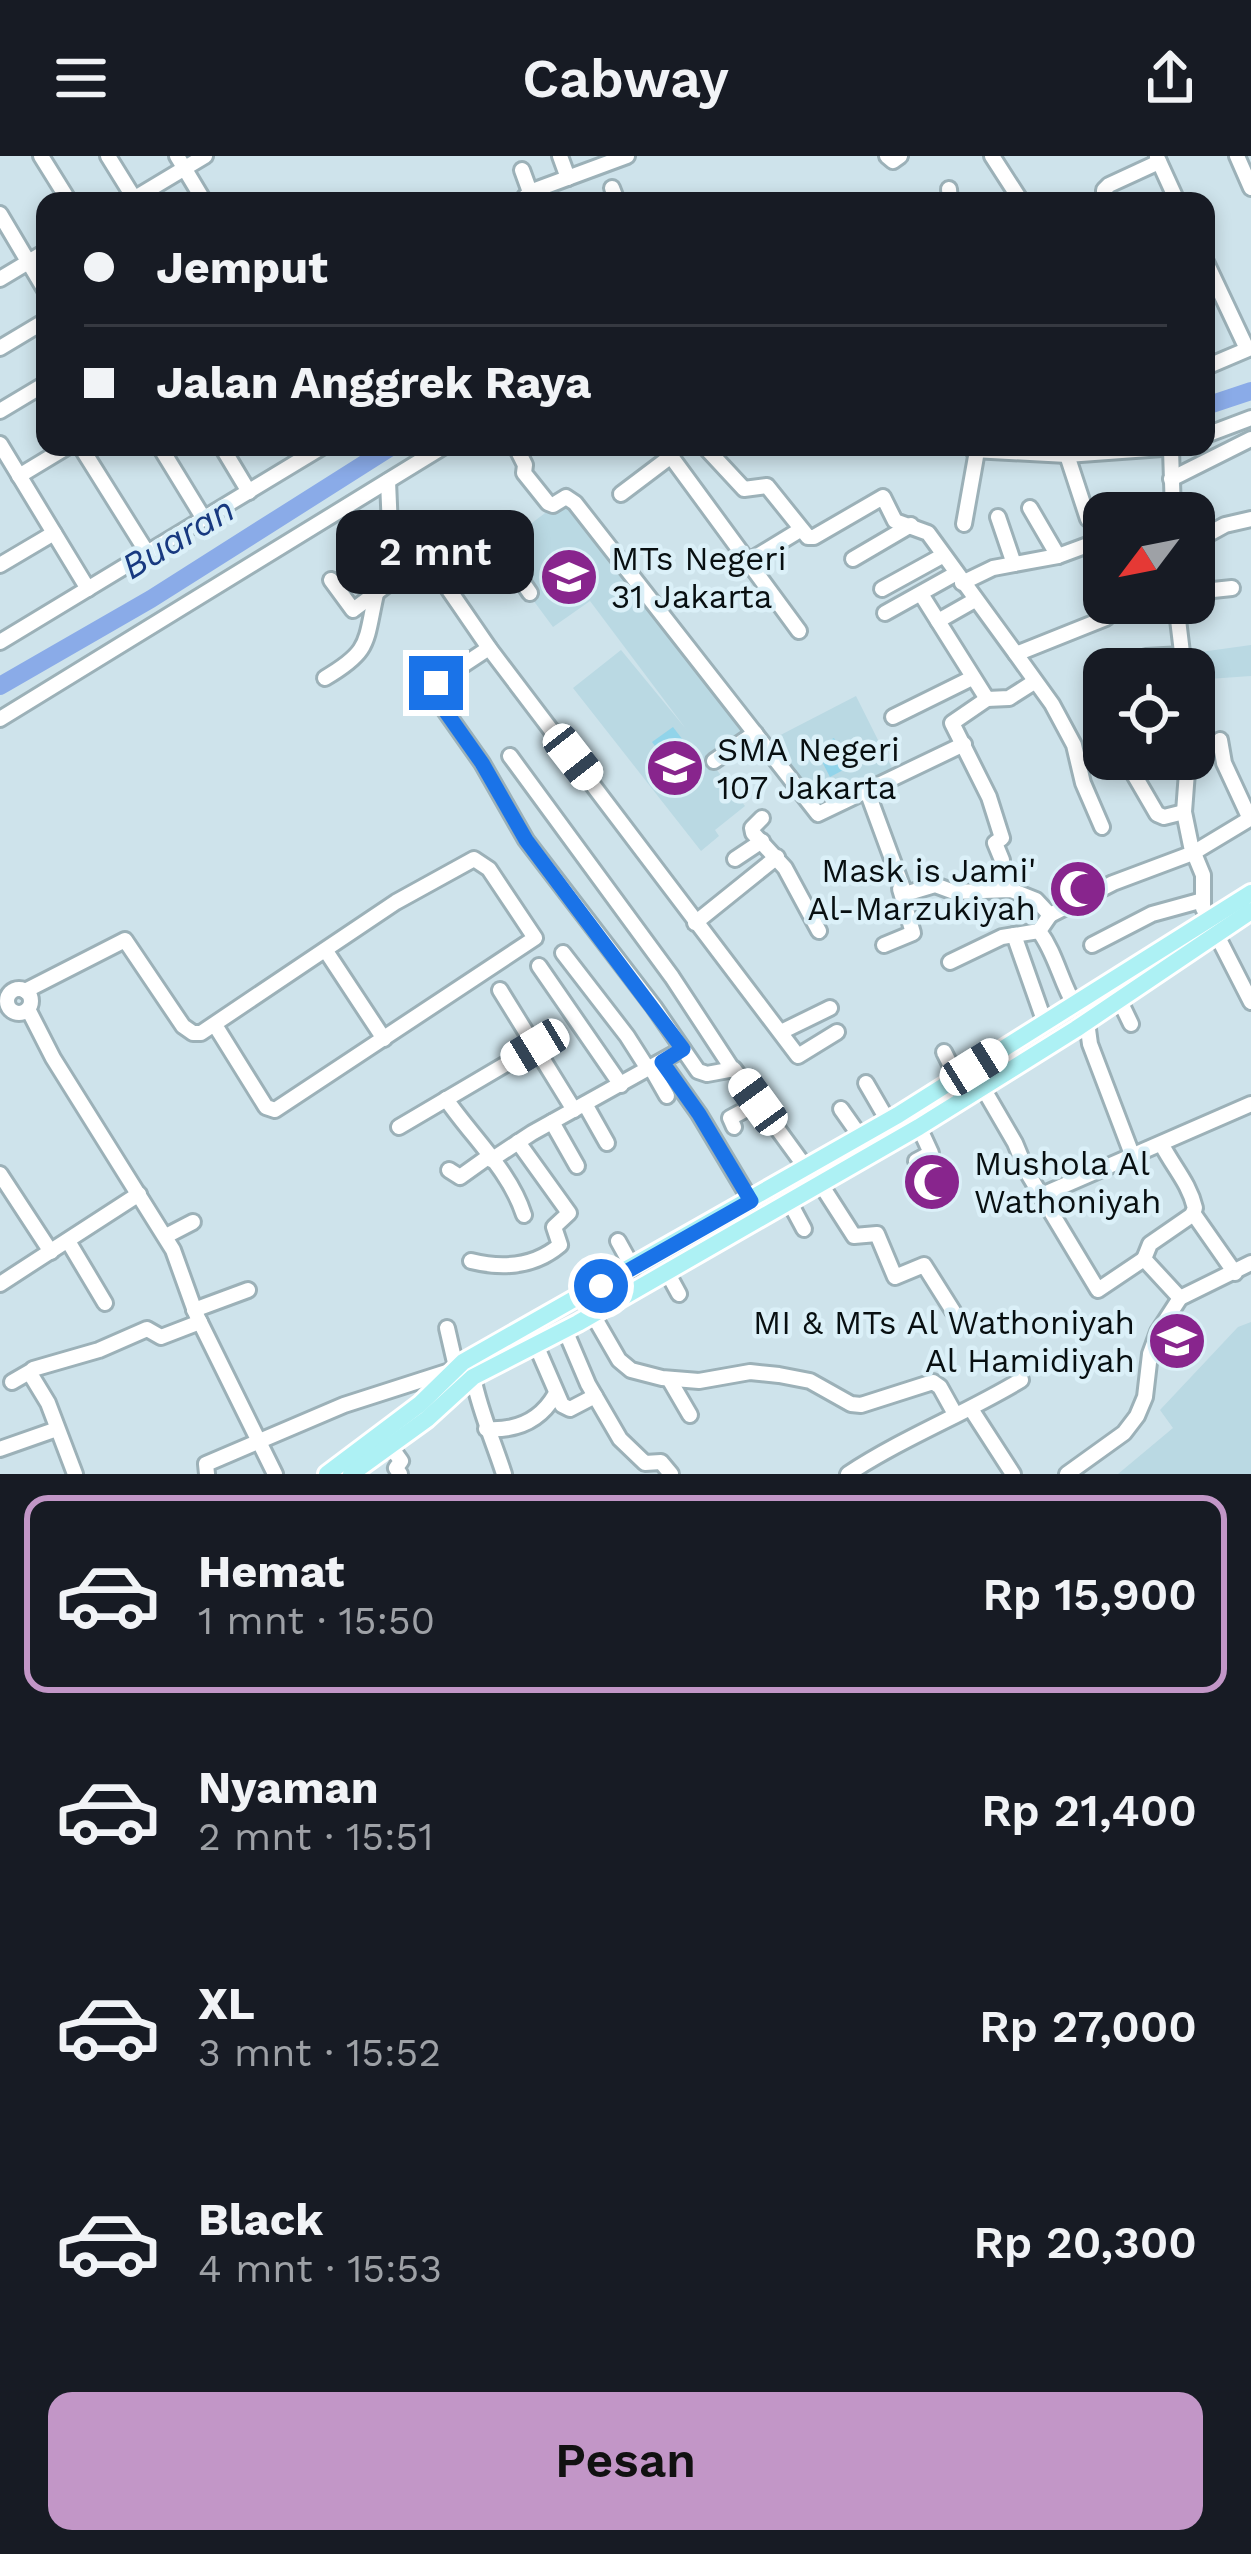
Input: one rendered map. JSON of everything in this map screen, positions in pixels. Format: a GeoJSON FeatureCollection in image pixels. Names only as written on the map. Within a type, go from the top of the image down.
{"type":"FeatureCollection","features":[{"type":"Feature","properties":{"kind":"main road"},"geometry":{"type":"LineString","coordinates":[[351,1474],[391,1447],[461,1371],[565,1330],[919,1127],[1087,1022],[1251,892]]}},
{"type":"Feature","properties":{"kind":"main road"},"geometry":{"type":"LineString","coordinates":[[328,1474],[461,1371],[888,1120],[1075,1006],[1146,956],[1251,911]]}},
{"type":"Feature","properties":{"kind":"street"},"geometry":{"type":"LineString","coordinates":[[41,156],[63,192]]}},
{"type":"Feature","properties":{"kind":"street"},"geometry":{"type":"LineString","coordinates":[[108,156],[128,192]]}},
{"type":"Feature","properties":{"kind":"street"},"geometry":{"type":"LineString","coordinates":[[142,192],[181,162],[205,156]]}},
{"type":"Feature","properties":{"kind":"street"},"geometry":{"type":"LineString","coordinates":[[560,156],[568,178]]}},
{"type":"Feature","properties":{"kind":"street"},"geometry":{"type":"LineString","coordinates":[[539,192],[627,156]]}},
{"type":"Feature","properties":{"kind":"street"},"geometry":{"type":"LineString","coordinates":[[887,156],[893,161],[900,156]]}},
{"type":"Feature","properties":{"kind":"street"},"geometry":{"type":"LineString","coordinates":[[992,156],[1015,192]]}},
{"type":"Feature","properties":{"kind":"street"},"geometry":{"type":"LineString","coordinates":[[1237,156],[1251,188]]}},
{"type":"Feature","properties":{"kind":"street"},"geometry":{"type":"LineString","coordinates":[[1104,192],[1158,159],[1174,192]]}},
{"type":"Feature","properties":{"kind":"street"},"geometry":{"type":"LineString","coordinates":[[181,162],[194,192]]}},
{"type":"Feature","properties":{"kind":"street"},"geometry":{"type":"LineString","coordinates":[[522,170],[527,192]]}},
{"type":"Feature","properties":{"kind":"street"},"geometry":{"type":"LineString","coordinates":[[0,214],[36,275]]}},
{"type":"Feature","properties":{"kind":"street"},"geometry":{"type":"LineString","coordinates":[[0,279],[36,257]]}},
{"type":"Feature","properties":{"kind":"street"},"geometry":{"type":"LineString","coordinates":[[1215,280],[1249,348],[1215,363]]}},
{"type":"Feature","properties":{"kind":"street"},"geometry":{"type":"LineString","coordinates":[[0,348],[36,326]]}},
{"type":"Feature","properties":{"kind":"street"},"geometry":{"type":"LineString","coordinates":[[0,411],[36,389]]}},
{"type":"Feature","properties":{"kind":"street"},"geometry":{"type":"LineString","coordinates":[[1215,432],[1251,418]]}},
{"type":"Feature","properties":{"kind":"street"},"geometry":{"type":"LineString","coordinates":[[1172,479],[1251,439]]}},
{"type":"Feature","properties":{"kind":"street"},"geometry":{"type":"LineString","coordinates":[[0,444],[11,472],[88,590]]}},
{"type":"Feature","properties":{"kind":"street"},"geometry":{"type":"LineString","coordinates":[[11,472],[47,456]]}},
{"type":"Feature","properties":{"kind":"street"},"geometry":{"type":"LineString","coordinates":[[86,456],[148,554]]}},
{"type":"Feature","properties":{"kind":"street"},"geometry":{"type":"LineString","coordinates":[[166,456],[204,519]]}},
{"type":"Feature","properties":{"kind":"street"},"geometry":{"type":"LineString","coordinates":[[227,456],[249,492]]}},
{"type":"Feature","properties":{"kind":"street"},"geometry":{"type":"LineString","coordinates":[[0,642],[307,456]]}},
{"type":"Feature","properties":{"kind":"street"},"geometry":{"type":"LineString","coordinates":[[0,719],[429,456]]}},
{"type":"Feature","properties":{"kind":"street"},"geometry":{"type":"LineString","coordinates":[[520,456],[524,473],[548,503],[555,505],[566,497],[575,502],[818,814],[964,743]]}},
{"type":"Feature","properties":{"kind":"street"},"geometry":{"type":"LineString","coordinates":[[621,494],[663,456]]}},
{"type":"Feature","properties":{"kind":"street"},"geometry":{"type":"LineString","coordinates":[[670,456],[799,631]]}},
{"type":"Feature","properties":{"kind":"street"},"geometry":{"type":"LineString","coordinates":[[713,456],[744,489],[767,486],[800,530],[814,537],[883,497],[895,521],[928,532],[1016,654],[1074,745],[1083,783],[1102,827]]}},
{"type":"Feature","properties":{"kind":"street"},"geometry":{"type":"LineString","coordinates":[[964,524],[974,456]]}},
{"type":"Feature","properties":{"kind":"street"},"geometry":{"type":"LineString","coordinates":[[1067,456],[1083,505]]}},
{"type":"Feature","properties":{"kind":"street"},"geometry":{"type":"LineString","coordinates":[[1172,492],[1173,456]]}},
{"type":"Feature","properties":{"kind":"street"},"geometry":{"type":"LineString","coordinates":[[388,482],[391,552],[407,570]]}},
{"type":"Feature","properties":{"kind":"street"},"geometry":{"type":"LineString","coordinates":[[1030,508],[1058,556]]}},
{"type":"Feature","properties":{"kind":"street"},"geometry":{"type":"LineString","coordinates":[[998,517],[1014,564]]}},
{"type":"Feature","properties":{"kind":"street"},"geometry":{"type":"LineString","coordinates":[[1215,530],[1251,519]]}},
{"type":"Feature","properties":{"kind":"street"},"geometry":{"type":"LineString","coordinates":[[853,559],[911,525]]}},
{"type":"Feature","properties":{"kind":"street"},"geometry":{"type":"LineString","coordinates":[[748,562],[800,530]]}},
{"type":"Feature","properties":{"kind":"street"},"geometry":{"type":"LineString","coordinates":[[0,565],[54,533]]}},
{"type":"Feature","properties":{"kind":"street"},"geometry":{"type":"LineString","coordinates":[[885,613],[958,578],[1083,548]]}},
{"type":"Feature","properties":{"kind":"street"},"geometry":{"type":"LineString","coordinates":[[882,589],[942,556]]}},
{"type":"Feature","properties":{"kind":"street"},"geometry":{"type":"LineString","coordinates":[[331,580],[353,610],[407,570],[506,558],[530,593]]}},
{"type":"Feature","properties":{"kind":"street"},"geometry":{"type":"LineString","coordinates":[[432,565],[488,648],[799,1057],[837,1032]]}},
{"type":"Feature","properties":{"kind":"street"},"geometry":{"type":"LineString","coordinates":[[1215,590],[1232,588]]}},
{"type":"Feature","properties":{"kind":"street"},"geometry":{"type":"LineString","coordinates":[[922,593],[987,699]]}},
{"type":"Feature","properties":{"kind":"street"},"geometry":{"type":"LineString","coordinates":[[325,678],[354,662],[366,644],[376,594]]}},
{"type":"Feature","properties":{"kind":"street"},"geometry":{"type":"LineString","coordinates":[[938,621],[975,600]]}},
{"type":"Feature","properties":{"kind":"street"},"geometry":{"type":"LineString","coordinates":[[1016,654],[1091,624]]}},
{"type":"Feature","properties":{"kind":"street"},"geometry":{"type":"LineString","coordinates":[[488,648],[436,683],[434,695],[482,763],[526,840],[702,1073],[730,1067]]}},
{"type":"Feature","properties":{"kind":"street"},"geometry":{"type":"LineString","coordinates":[[893,717],[972,678]]}},
{"type":"Feature","properties":{"kind":"street"},"geometry":{"type":"LineString","coordinates":[[1003,889],[1002,860],[995,843],[1002,838],[989,796],[953,722],[987,699],[1009,698],[1034,682]]}},
{"type":"Feature","properties":{"kind":"street"},"geometry":{"type":"LineString","coordinates":[[715,761],[755,733]]}},
{"type":"Feature","properties":{"kind":"street"},"geometry":{"type":"LineString","coordinates":[[950,962],[995,940],[1039,931],[1050,915],[1113,883],[1193,853],[1250,819],[1224,763],[1220,740]]}},
{"type":"Feature","properties":{"kind":"street"},"geometry":{"type":"LineString","coordinates":[[510,756],[806,1168]]}},
{"type":"Feature","properties":{"kind":"street"},"geometry":{"type":"LineString","coordinates":[[1137,780],[1157,814],[1184,812]]}},
{"type":"Feature","properties":{"kind":"street"},"geometry":{"type":"LineString","coordinates":[[1186,780],[1184,812],[1203,875],[1211,927],[1251,1002]]}},
{"type":"Feature","properties":{"kind":"street"},"geometry":{"type":"LineString","coordinates":[[867,791],[913,933],[884,945]]}},
{"type":"Feature","properties":{"kind":"street"},"geometry":{"type":"LineString","coordinates":[[763,818],[752,828],[777,857],[819,931]]}},
{"type":"Feature","properties":{"kind":"street"},"geometry":{"type":"LineString","coordinates":[[735,859],[762,842]]}},
{"type":"Feature","properties":{"kind":"street"},"geometry":{"type":"LineString","coordinates":[[695,923],[777,857]]}},
{"type":"Feature","properties":{"kind":"street"},"geometry":{"type":"LineString","coordinates":[[215,1025],[271,1110],[531,942],[533,933],[489,869],[473,859],[396,902],[201,1033],[188,1031],[125,940],[15,995],[166,1236],[197,1316],[275,1474]]}},
{"type":"Feature","properties":{"kind":"street"},"geometry":{"type":"LineString","coordinates":[[900,890],[910,896],[934,885],[953,892],[1003,889],[1029,896],[1050,915]]}},
{"type":"Feature","properties":{"kind":"street"},"geometry":{"type":"LineString","coordinates":[[1092,945],[1152,914],[1204,900]]}},
{"type":"Feature","properties":{"kind":"street"},"geometry":{"type":"LineString","coordinates":[[1039,931],[1052,947],[1075,1006]]}},
{"type":"Feature","properties":{"kind":"street"},"geometry":{"type":"LineString","coordinates":[[1014,935],[1045,1023]]}},
{"type":"Feature","properties":{"kind":"street"},"geometry":{"type":"LineString","coordinates":[[326,951],[384,1039]]}},
{"type":"Feature","properties":{"kind":"street"},"geometry":{"type":"LineString","coordinates":[[563,953],[628,1036],[699,1114],[751,1201]]}},
{"type":"Feature","properties":{"kind":"street"},"geometry":{"type":"LineString","coordinates":[[539,966],[621,1085]]}},
{"type":"Feature","properties":{"kind":"street"},"geometry":{"type":"LineString","coordinates":[[500,990],[535,1047],[608,1143]]}},
{"type":"Feature","properties":{"kind":"street"},"geometry":{"type":"LineString","coordinates":[[1119,999],[1131,1024]]}},
{"type":"Feature","properties":{"kind":"street"},"geometry":{"type":"LineString","coordinates":[[783,1031],[830,1008]]}},
{"type":"Feature","properties":{"kind":"street"},"geometry":{"type":"LineString","coordinates":[[1087,1022],[1090,1044],[1133,1157]]}},
{"type":"Feature","properties":{"kind":"street"},"geometry":{"type":"LineString","coordinates":[[399,1127],[535,1047]]}},
{"type":"Feature","properties":{"kind":"street"},"geometry":{"type":"LineString","coordinates":[[449,1169],[460,1177],[683,1049]]}},
{"type":"Feature","properties":{"kind":"street"},"geometry":{"type":"LineString","coordinates":[[944,1052],[957,1078]]}},
{"type":"Feature","properties":{"kind":"street"},"geometry":{"type":"LineString","coordinates":[[654,1066],[667,1096]]}},
{"type":"Feature","properties":{"kind":"street"},"geometry":{"type":"LineString","coordinates":[[866,1083],[888,1120]]}},
{"type":"Feature","properties":{"kind":"street"},"geometry":{"type":"LineString","coordinates":[[983,1088],[1098,1290],[1144,1259],[1150,1244],[1193,1213],[1188,1186],[1162,1145]]}},
{"type":"Feature","properties":{"kind":"street"},"geometry":{"type":"LineString","coordinates":[[446,1099],[512,1184],[524,1215]]}},
{"type":"Feature","properties":{"kind":"street"},"geometry":{"type":"LineString","coordinates":[[734,1126],[730,1118],[758,1102]]}},
{"type":"Feature","properties":{"kind":"street"},"geometry":{"type":"LineString","coordinates":[[1042,1196],[1251,1104]]}},
{"type":"Feature","properties":{"kind":"street"},"geometry":{"type":"LineString","coordinates":[[841,1109],[860,1136]]}},
{"type":"Feature","properties":{"kind":"street"},"geometry":{"type":"LineString","coordinates":[[551,1122],[577,1166]]}},
{"type":"Feature","properties":{"kind":"street"},"geometry":{"type":"LineString","coordinates":[[916,1161],[931,1153],[919,1127]]}},
{"type":"Feature","properties":{"kind":"street"},"geometry":{"type":"LineString","coordinates":[[471,1262],[496,1268],[514,1266],[560,1245],[554,1227],[569,1213],[518,1142]]}},
{"type":"Feature","properties":{"kind":"street"},"geometry":{"type":"LineString","coordinates":[[0,1174],[51,1252]]}},
{"type":"Feature","properties":{"kind":"street"},"geometry":{"type":"LineString","coordinates":[[820,1183],[854,1236],[877,1234],[895,1277],[924,1265],[953,1311]]}},
{"type":"Feature","properties":{"kind":"street"},"geometry":{"type":"LineString","coordinates":[[0,1284],[139,1194]]}},
{"type":"Feature","properties":{"kind":"street"},"geometry":{"type":"LineString","coordinates":[[789,1201],[805,1228]]}},
{"type":"Feature","properties":{"kind":"street"},"geometry":{"type":"LineString","coordinates":[[1193,1213],[1235,1273]]}},
{"type":"Feature","properties":{"kind":"street"},"geometry":{"type":"LineString","coordinates":[[166,1236],[193,1222]]}},
{"type":"Feature","properties":{"kind":"street"},"geometry":{"type":"LineString","coordinates":[[68,1240],[106,1303]]}},
{"type":"Feature","properties":{"kind":"street"},"geometry":{"type":"LineString","coordinates":[[619,1241],[633,1268]]}},
{"type":"Feature","properties":{"kind":"street"},"geometry":{"type":"LineString","coordinates":[[1144,1259],[1180,1298]]}},
{"type":"Feature","properties":{"kind":"street"},"geometry":{"type":"LineString","coordinates":[[1066,1474],[1124,1433],[1137,1416],[1158,1332],[1180,1298],[1251,1263]]}},
{"type":"Feature","properties":{"kind":"street"},"geometry":{"type":"LineString","coordinates":[[667,1272],[680,1294]]}},
{"type":"Feature","properties":{"kind":"street"},"geometry":{"type":"LineString","coordinates":[[12,1382],[146,1328],[161,1337],[248,1290]]}},
{"type":"Feature","properties":{"kind":"street"},"geometry":{"type":"LineString","coordinates":[[592,1315],[624,1365],[669,1379],[699,1382],[750,1372],[779,1376],[810,1381],[861,1406],[933,1382],[955,1414]]}},
{"type":"Feature","properties":{"kind":"street"},"geometry":{"type":"LineString","coordinates":[[447,1328],[504,1474]]}},
{"type":"Feature","properties":{"kind":"street"},"geometry":{"type":"LineString","coordinates":[[565,1330],[595,1396],[625,1444],[646,1464],[661,1462],[670,1474]]}},
{"type":"Feature","properties":{"kind":"street"},"geometry":{"type":"LineString","coordinates":[[536,1345],[562,1405],[571,1409],[595,1396]]}},
{"type":"Feature","properties":{"kind":"street"},"geometry":{"type":"LineString","coordinates":[[31,1371],[75,1474]]}},
{"type":"Feature","properties":{"kind":"street"},"geometry":{"type":"LineString","coordinates":[[207,1474],[206,1464],[344,1405],[461,1371]]}},
{"type":"Feature","properties":{"kind":"street"},"geometry":{"type":"LineString","coordinates":[[669,1379],[690,1415]]}},
{"type":"Feature","properties":{"kind":"street"},"geometry":{"type":"LineString","coordinates":[[848,1474],[1021,1380]]}},
{"type":"Feature","properties":{"kind":"street"},"geometry":{"type":"LineString","coordinates":[[486,1429],[506,1430],[531,1421],[555,1395]]}},
{"type":"Feature","properties":{"kind":"street"},"geometry":{"type":"LineString","coordinates":[[971,1409],[1013,1474]]}},
{"type":"Feature","properties":{"kind":"street"},"geometry":{"type":"LineString","coordinates":[[0,1449],[57,1429]]}},
{"type":"Feature","properties":{"kind":"street"},"geometry":{"type":"LineString","coordinates":[[391,1447],[401,1461],[400,1474]]}},
{"type":"Feature","properties":{"kind":"shaded area"},"geometry":{"type":"Polygon","coordinates":[[[565,498],[651,614],[657,610],[747,732],[709,760],[745,806],[715,830],[719,836],[701,851],[573,688],[621,650],[686,729],[590,601],[553,627],[499,554],[511,545],[508,541],[565,498]]]}},
{"type":"Feature","properties":{"kind":"shaded area"},"geometry":{"type":"Polygon","coordinates":[[[1251,645],[1251,676],[1215,679],[1215,650],[1251,645]]]}},
{"type":"Feature","properties":{"kind":"shaded area"},"geometry":{"type":"Polygon","coordinates":[[[856,696],[894,772],[816,808],[767,742],[856,696]]]}},
{"type":"Feature","properties":{"kind":"shaded area"},"geometry":{"type":"Polygon","coordinates":[[[673,727],[699,761],[678,777],[652,742],[673,727]]]}},
{"type":"Feature","properties":{"kind":"shaded area"},"geometry":{"type":"Polygon","coordinates":[[[834,738],[849,767],[830,777],[815,748],[834,738]]]}},
{"type":"Feature","properties":{"kind":"shaded area"},"geometry":{"type":"Polygon","coordinates":[[[1251,1322],[1251,1474],[1118,1474],[1173,1428],[1160,1410],[1238,1327],[1251,1322]]]}},
{"type":"Feature","properties":{"kind":"waterway","name":"Buaran"},"geometry":{"type":"LineString","coordinates":[[1215,403],[1251,391]]}},
{"type":"Feature","properties":{"kind":"waterway","name":"Buaran"},"geometry":{"type":"LineString","coordinates":[[0,686],[151,599],[377,456]]}},
{"type":"Feature","properties":{"kind":"place","name":"MTs Negeri 31 Jakarta"},"geometry":{"type":"Point","coordinates":[569,577]}},
{"type":"Feature","properties":{"kind":"place","name":"SMA Negeri 107 Jakarta"},"geometry":{"type":"Point","coordinates":[675,768]}},
{"type":"Feature","properties":{"kind":"place","name":"Mask is Jami' Al-Marzukiyah"},"geometry":{"type":"Point","coordinates":[1078,889]}},
{"type":"Feature","properties":{"kind":"place","name":"Mushola Al Wathoniyah"},"geometry":{"type":"Point","coordinates":[932,1182]}},
{"type":"Feature","properties":{"kind":"place","name":"MI & MTs Al Wathoniyah Al Hamidiyah"},"geometry":{"type":"Point","coordinates":[1177,1341]}},
{"type":"Feature","properties":{"kind":"route"},"geometry":{"type":"LineString","coordinates":[[436,683],[434,695],[482,763],[526,840],[683,1049],[662,1062],[751,1201],[601,1286]]}}]}
